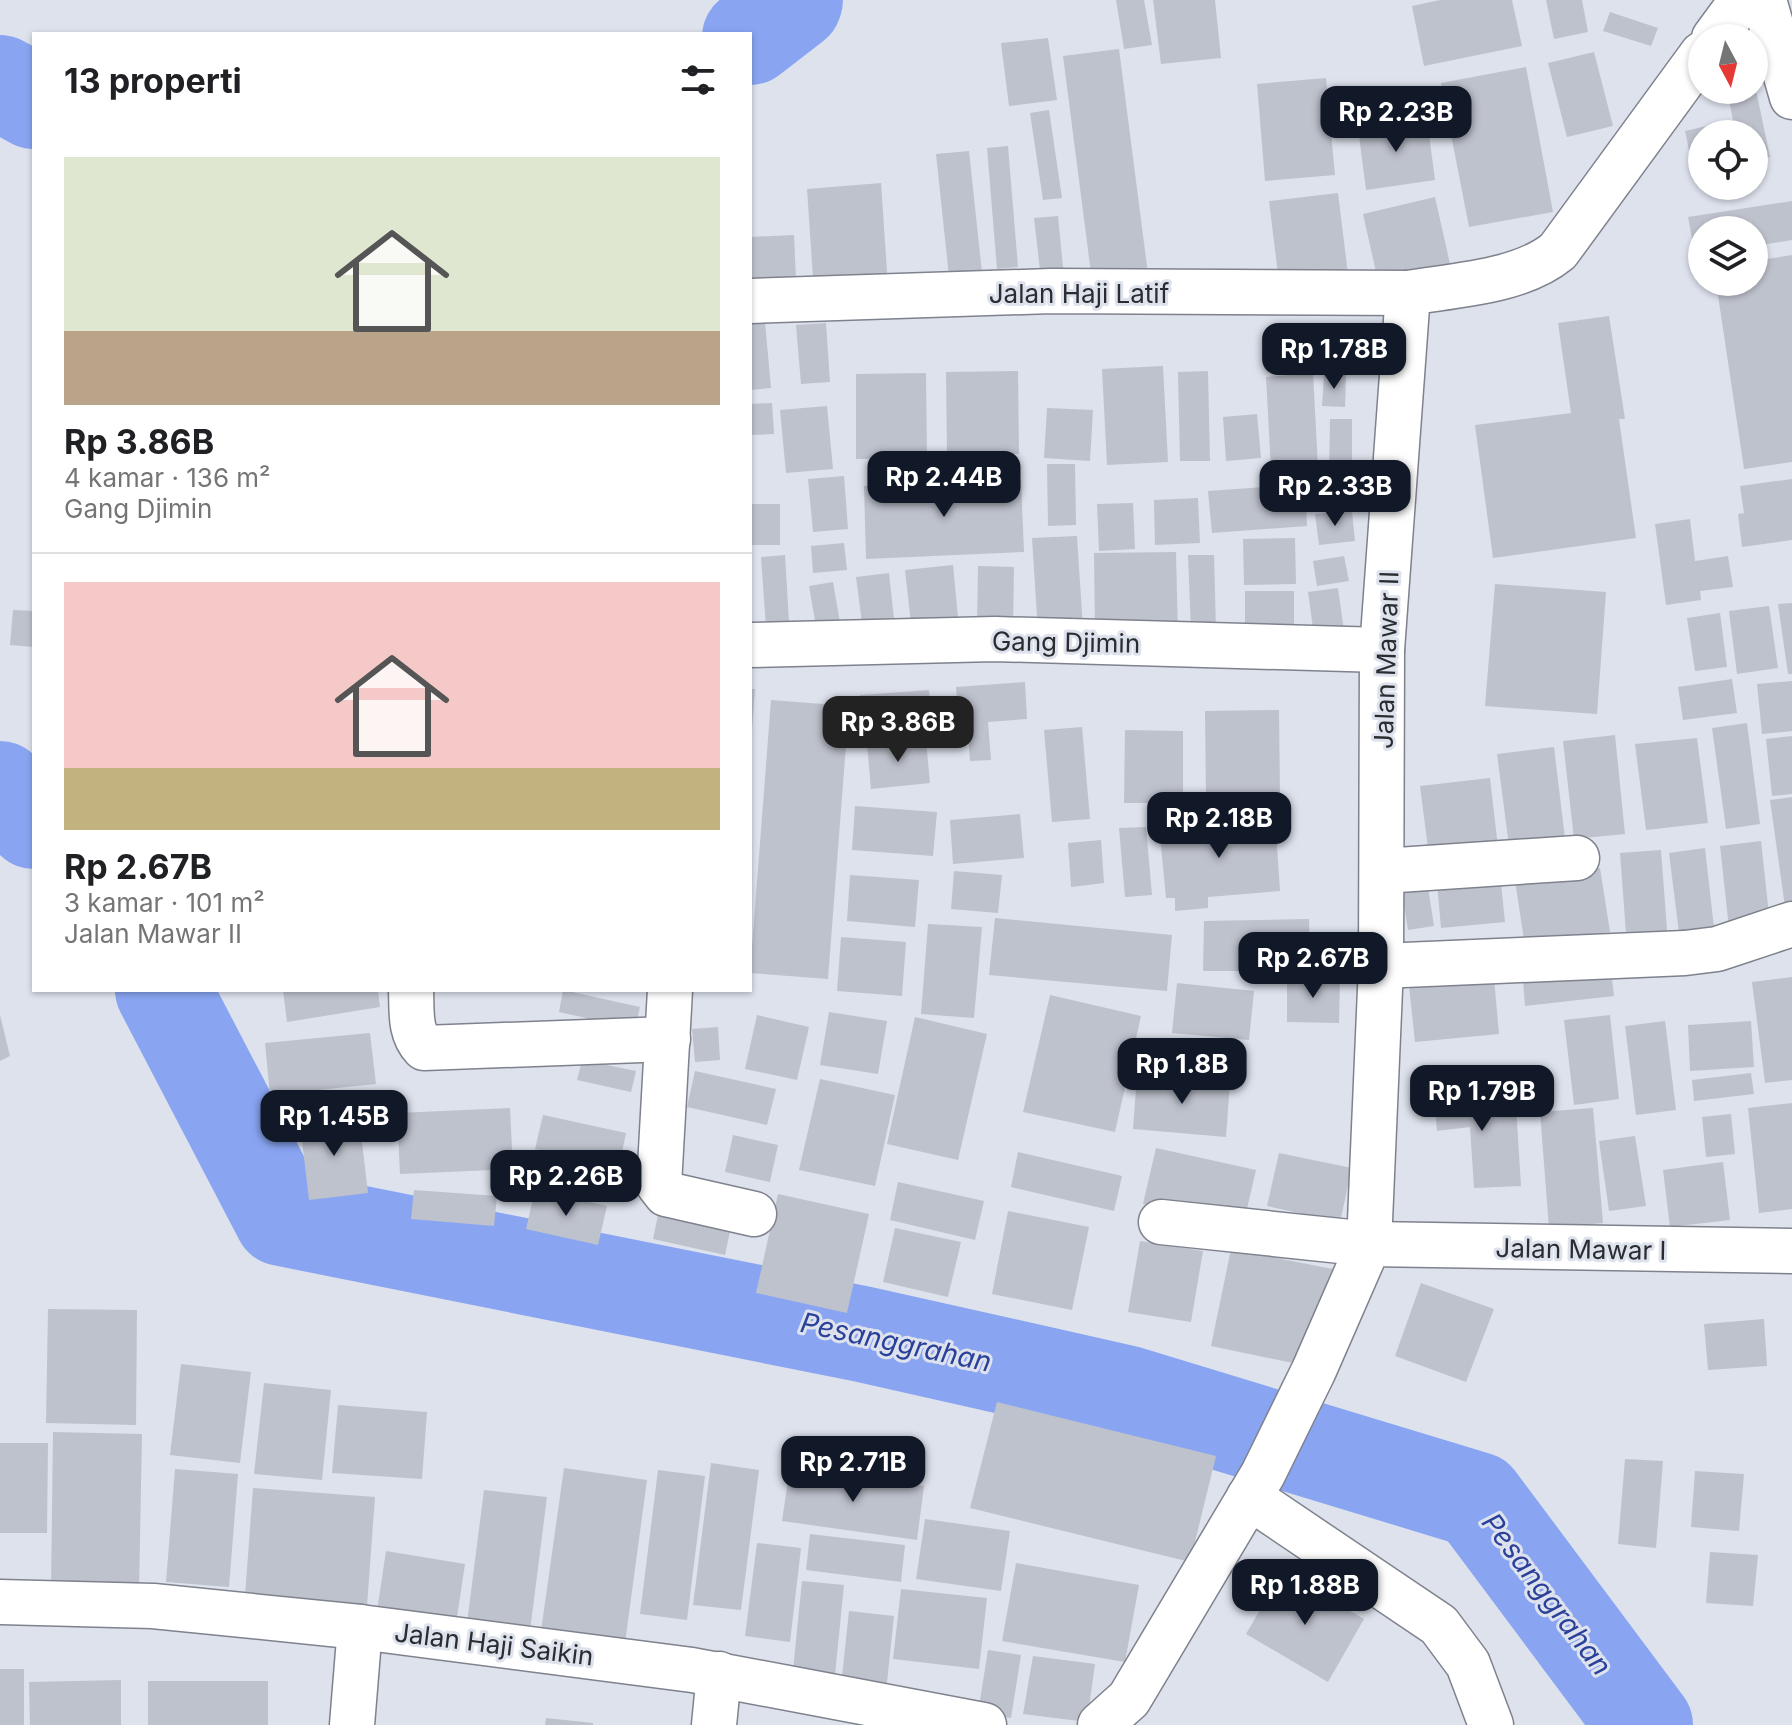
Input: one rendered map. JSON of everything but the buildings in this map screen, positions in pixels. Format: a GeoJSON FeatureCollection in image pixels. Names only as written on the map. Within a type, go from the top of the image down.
{"type":"FeatureCollection","features":[{"type":"Feature","properties":{"kind":"street"},"geometry":{"type":"LineString","coordinates":[[1724,24],[1742,0]]}},
{"type":"Feature","properties":{"kind":"street"},"geometry":{"type":"LineString","coordinates":[[1764,0],[1792,97]]}},
{"type":"Feature","properties":{"kind":"street"},"geometry":{"type":"LineString","coordinates":[[1408,293],[1525,271],[1548,259],[1558,251],[1688,73]]}},
{"type":"Feature","properties":{"kind":"street","name":"Jalan Haji Latif"},"geometry":{"type":"LineString","coordinates":[[752,301],[1051,291],[1408,293]]}},
{"type":"Feature","properties":{"kind":"street","name":"Jalan Mawar II"},"geometry":{"type":"LineString","coordinates":[[1256,1486],[1314,1370],[1369,1244],[1381,966],[1382,650],[1408,293]]}},
{"type":"Feature","properties":{"kind":"street","name":"Gang Djimin"},"geometry":{"type":"LineString","coordinates":[[752,645],[995,639],[1382,650]]}},
{"type":"Feature","properties":{"kind":"street"},"geometry":{"type":"LineString","coordinates":[[1383,871],[1577,858]]}},
{"type":"Feature","properties":{"kind":"street"},"geometry":{"type":"LineString","coordinates":[[1381,966],[1685,953],[1717,949],[1792,924]]}},
{"type":"Feature","properties":{"kind":"street"},"geometry":{"type":"LineString","coordinates":[[670,992],[659,1185],[666,1194],[754,1214]]}},
{"type":"Feature","properties":{"kind":"street"},"geometry":{"type":"LineString","coordinates":[[412,1009],[415,1039],[424,1048],[668,1039]]}},
{"type":"Feature","properties":{"kind":"street","name":"Jalan Mawar I"},"geometry":{"type":"LineString","coordinates":[[1161,1222],[1369,1244],[1792,1251]]}},
{"type":"Feature","properties":{"kind":"street"},"geometry":{"type":"LineString","coordinates":[[1100,1725],[1129,1699],[1256,1486],[1439,1625],[1468,1664],[1491,1725]]}},
{"type":"Feature","properties":{"kind":"street","name":"Jalan Haji Saikin"},"geometry":{"type":"LineString","coordinates":[[0,1602],[153,1606],[360,1627],[719,1674],[910,1717],[984,1725]]}},
{"type":"Feature","properties":{"kind":"street"},"geometry":{"type":"LineString","coordinates":[[352,1725],[360,1627]]}},
{"type":"Feature","properties":{"kind":"street"},"geometry":{"type":"LineString","coordinates":[[714,1725],[719,1674]]}},
{"type":"Feature","properties":{"kind":"waterway","name":"Pesanggrahan"},"geometry":{"type":"LineString","coordinates":[[752,35],[795,0]]}},
{"type":"Feature","properties":{"kind":"waterway","name":"Pesanggrahan"},"geometry":{"type":"LineString","coordinates":[[0,83],[32,100]]}},
{"type":"Feature","properties":{"kind":"waterway","name":"Pesanggrahan"},"geometry":{"type":"LineString","coordinates":[[0,789],[32,819]]}},
{"type":"Feature","properties":{"kind":"waterway","name":"Pesanggrahan"},"geometry":{"type":"LineString","coordinates":[[164,992],[282,1218],[862,1334],[1125,1393],[1477,1500],[1645,1725]]}}]}
